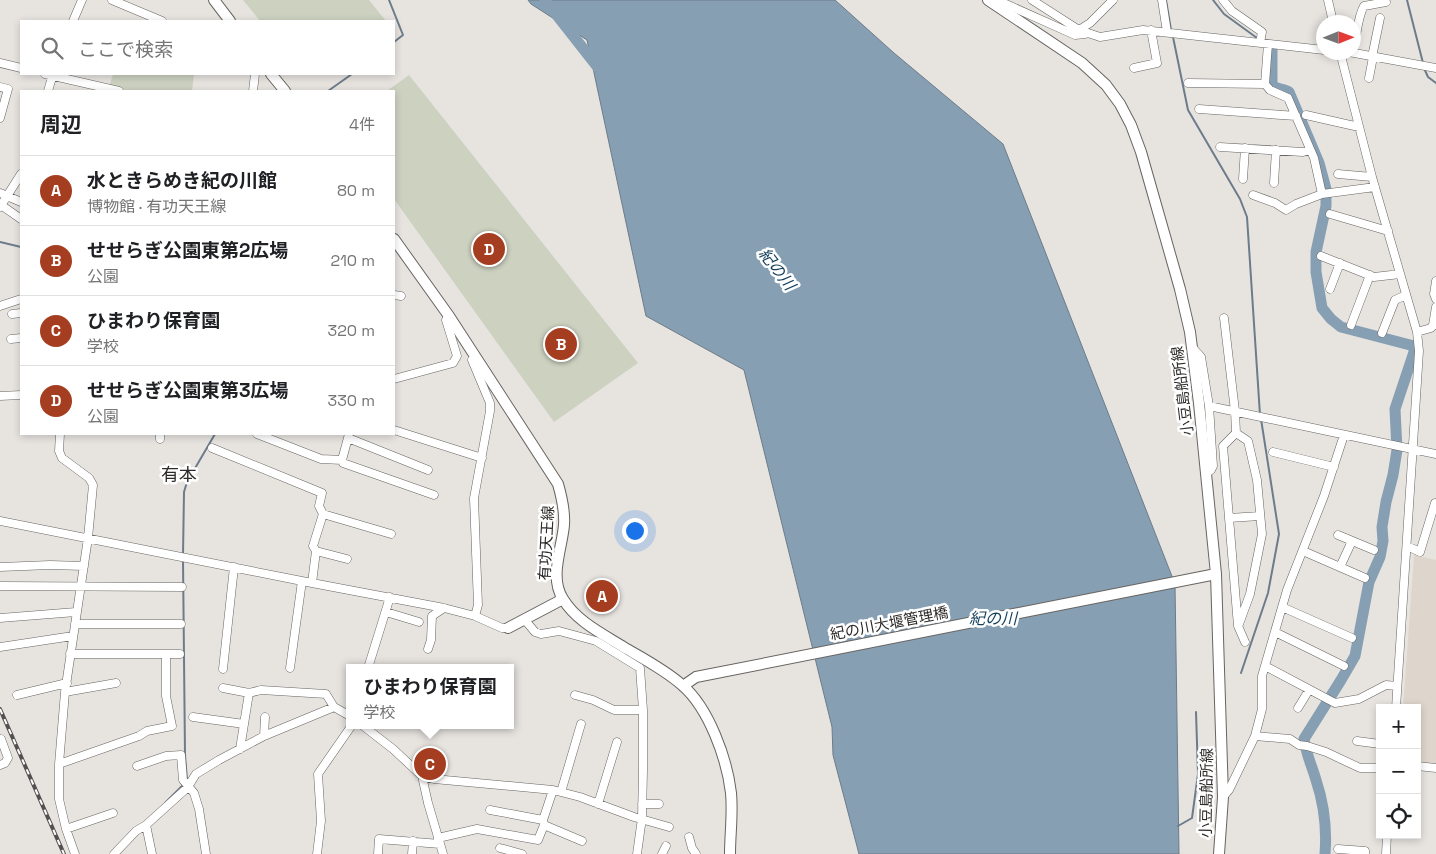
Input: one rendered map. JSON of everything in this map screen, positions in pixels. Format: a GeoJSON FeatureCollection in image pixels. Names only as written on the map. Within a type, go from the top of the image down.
{"type":"FeatureCollection","features":[{"type":"Feature","properties":{"kind":"main road"},"geometry":{"type":"LineString","coordinates":[[214,0],[229,20]]}},
{"type":"Feature","properties":{"kind":"main road","name":"小豆島船所線"},"geometry":{"type":"LineString","coordinates":[[994,1],[1082,62],[1106,85],[1120,104],[1131,125],[1140,152],[1180,288],[1192,347],[1206,473],[1223,797],[1219,854]]}},
{"type":"Feature","properties":{"kind":"main road"},"geometry":{"type":"LineString","coordinates":[[272,75],[284,90]]}},
{"type":"Feature","properties":{"kind":"main road","name":"有功天王線"},"geometry":{"type":"LineString","coordinates":[[395,240],[449,316],[558,484],[563,498],[564,512],[557,576],[559,590],[563,599],[577,617],[666,673],[683,686],[704,713],[725,764],[731,792],[730,854]]}},
{"type":"Feature","properties":{"kind":"main road","name":"紀の川大堰管理橋"},"geometry":{"type":"LineString","coordinates":[[683,686],[696,677],[1211,575]]}},
{"type":"Feature","properties":{"kind":"main road"},"geometry":{"type":"LineString","coordinates":[[508,628],[563,599]]}},
{"type":"Feature","properties":{"kind":"street"},"geometry":{"type":"LineString","coordinates":[[73,20],[82,0]]}},
{"type":"Feature","properties":{"kind":"street"},"geometry":{"type":"LineString","coordinates":[[112,0],[160,20]]}},
{"type":"Feature","properties":{"kind":"street"},"geometry":{"type":"LineString","coordinates":[[1079,30],[1090,23],[1113,0]]}},
{"type":"Feature","properties":{"kind":"street"},"geometry":{"type":"LineString","coordinates":[[1162,0],[1171,32]]}},
{"type":"Feature","properties":{"kind":"street"},"geometry":{"type":"LineString","coordinates":[[1223,0],[1232,11],[1262,32],[1265,84],[1270,90],[1288,98],[1326,193]]}},
{"type":"Feature","properties":{"kind":"street"},"geometry":{"type":"LineString","coordinates":[[1232,11],[1235,0]]}},
{"type":"Feature","properties":{"kind":"street"},"geometry":{"type":"LineString","coordinates":[[1328,0],[1331,15]]}},
{"type":"Feature","properties":{"kind":"street"},"geometry":{"type":"LineString","coordinates":[[1359,15],[1364,6],[1386,2],[1385,0]]}},
{"type":"Feature","properties":{"kind":"street"},"geometry":{"type":"LineString","coordinates":[[994,1],[1075,34],[1100,37],[1151,30],[1316,49]]}},
{"type":"Feature","properties":{"kind":"street"},"geometry":{"type":"LineString","coordinates":[[1036,1],[1087,34]]}},
{"type":"Feature","properties":{"kind":"street"},"geometry":{"type":"LineString","coordinates":[[1369,78],[1380,18]]}},
{"type":"Feature","properties":{"kind":"street"},"geometry":{"type":"LineString","coordinates":[[1090,23],[1100,37]]}},
{"type":"Feature","properties":{"kind":"street"},"geometry":{"type":"LineString","coordinates":[[1134,68],[1157,64],[1151,30]]}},
{"type":"Feature","properties":{"kind":"street"},"geometry":{"type":"LineString","coordinates":[[1361,55],[1436,68]]}},
{"type":"Feature","properties":{"kind":"street"},"geometry":{"type":"LineString","coordinates":[[1342,60],[1372,176],[1417,332],[1419,351],[1396,704]]}},
{"type":"Feature","properties":{"kind":"street"},"geometry":{"type":"LineString","coordinates":[[0,63],[20,68]]}},
{"type":"Feature","properties":{"kind":"street"},"geometry":{"type":"LineString","coordinates":[[48,90],[50,75]]}},
{"type":"Feature","properties":{"kind":"street"},"geometry":{"type":"LineString","coordinates":[[54,75],[115,90]]}},
{"type":"Feature","properties":{"kind":"street"},"geometry":{"type":"LineString","coordinates":[[253,90],[255,75]]}},
{"type":"Feature","properties":{"kind":"street"},"geometry":{"type":"LineString","coordinates":[[1188,84],[1265,84]]}},
{"type":"Feature","properties":{"kind":"street"},"geometry":{"type":"LineString","coordinates":[[0,87],[8,89],[0,118]]}},
{"type":"Feature","properties":{"kind":"street"},"geometry":{"type":"LineString","coordinates":[[1199,109],[1296,116]]}},
{"type":"Feature","properties":{"kind":"street"},"geometry":{"type":"LineString","coordinates":[[1306,115],[1359,127]]}},
{"type":"Feature","properties":{"kind":"street"},"geometry":{"type":"LineString","coordinates":[[1220,146],[1304,152],[1310,150]]}},
{"type":"Feature","properties":{"kind":"street"},"geometry":{"type":"LineString","coordinates":[[1243,179],[1245,148]]}},
{"type":"Feature","properties":{"kind":"street"},"geometry":{"type":"LineString","coordinates":[[1274,183],[1276,150]]}},
{"type":"Feature","properties":{"kind":"street"},"geometry":{"type":"LineString","coordinates":[[1338,174],[1372,176]]}},
{"type":"Feature","properties":{"kind":"street"},"geometry":{"type":"LineString","coordinates":[[20,175],[4,194],[1,206],[20,218]]}},
{"type":"Feature","properties":{"kind":"street"},"geometry":{"type":"LineString","coordinates":[[1253,195],[1275,203],[1286,210],[1296,204],[1326,193],[1376,187]]}},
{"type":"Feature","properties":{"kind":"street"},"geometry":{"type":"LineString","coordinates":[[4,194],[20,202]]}},
{"type":"Feature","properties":{"kind":"street"},"geometry":{"type":"LineString","coordinates":[[1330,214],[1388,231]]}},
{"type":"Feature","properties":{"kind":"street"},"geometry":{"type":"LineString","coordinates":[[1321,256],[1374,277],[1400,274]]}},
{"type":"Feature","properties":{"kind":"street"},"geometry":{"type":"LineString","coordinates":[[1330,289],[1340,264]]}},
{"type":"Feature","properties":{"kind":"street"},"geometry":{"type":"LineString","coordinates":[[1351,325],[1370,275]]}},
{"type":"Feature","properties":{"kind":"street"},"geometry":{"type":"LineString","coordinates":[[1436,281],[1434,294],[1436,299]]}},
{"type":"Feature","properties":{"kind":"street"},"geometry":{"type":"LineString","coordinates":[[1382,333],[1395,300],[1406,295]]}},
{"type":"Feature","properties":{"kind":"street"},"geometry":{"type":"LineString","coordinates":[[0,306],[20,299]]}},
{"type":"Feature","properties":{"kind":"street"},"geometry":{"type":"LineString","coordinates":[[1417,332],[1435,325],[1436,307]]}},
{"type":"Feature","properties":{"kind":"street"},"geometry":{"type":"LineString","coordinates":[[12,314],[20,313]]}},
{"type":"Feature","properties":{"kind":"street"},"geometry":{"type":"LineString","coordinates":[[395,380],[453,363],[457,356],[446,320],[449,316]]}},
{"type":"Feature","properties":{"kind":"street"},"geometry":{"type":"LineString","coordinates":[[1224,318],[1236,411],[1236,433],[1223,446],[1238,626],[1246,642]]}},
{"type":"Feature","properties":{"kind":"street"},"geometry":{"type":"LineString","coordinates":[[11,339],[20,338]]}},
{"type":"Feature","properties":{"kind":"street"},"geometry":{"type":"LineString","coordinates":[[1192,347],[1201,357],[1209,406],[1212,466],[1211,470],[1206,473]]}},
{"type":"Feature","properties":{"kind":"street"},"geometry":{"type":"LineString","coordinates":[[472,360],[490,403],[474,498],[478,605],[475,616]]}},
{"type":"Feature","properties":{"kind":"street"},"geometry":{"type":"LineString","coordinates":[[0,396],[20,395]]}},
{"type":"Feature","properties":{"kind":"street"},"geometry":{"type":"LineString","coordinates":[[1209,406],[1436,454]]}},
{"type":"Feature","properties":{"kind":"street"},"geometry":{"type":"LineString","coordinates":[[395,430],[482,458]]}},
{"type":"Feature","properties":{"kind":"street"},"geometry":{"type":"LineString","coordinates":[[1236,433],[1248,441],[1257,480],[1262,534],[1250,594],[1238,626]]}},
{"type":"Feature","properties":{"kind":"street"},"geometry":{"type":"LineString","coordinates":[[60,435],[59,451],[62,458],[89,478],[93,485],[88,538],[66,683],[59,764],[59,799],[66,829],[75,854]]}},
{"type":"Feature","properties":{"kind":"street"},"geometry":{"type":"LineString","coordinates":[[260,435],[321,459],[342,460],[343,463],[434,495]]}},
{"type":"Feature","properties":{"kind":"street"},"geometry":{"type":"LineString","coordinates":[[1223,797],[1234,781],[1255,736],[1262,710],[1262,676],[1282,607],[1344,435]]}},
{"type":"Feature","properties":{"kind":"street"},"geometry":{"type":"LineString","coordinates":[[342,460],[348,436],[428,470]]}},
{"type":"Feature","properties":{"kind":"street"},"geometry":{"type":"LineString","coordinates":[[212,448],[322,493],[319,506],[323,514],[312,546],[316,551],[347,558]]}},
{"type":"Feature","properties":{"kind":"street"},"geometry":{"type":"LineString","coordinates":[[1273,452],[1334,467]]}},
{"type":"Feature","properties":{"kind":"street"},"geometry":{"type":"LineString","coordinates":[[1407,546],[1420,552],[1436,503]]}},
{"type":"Feature","properties":{"kind":"street"},"geometry":{"type":"LineString","coordinates":[[323,514],[391,534]]}},
{"type":"Feature","properties":{"kind":"street"},"geometry":{"type":"LineString","coordinates":[[1229,518],[1260,516]]}},
{"type":"Feature","properties":{"kind":"street"},"geometry":{"type":"LineString","coordinates":[[0,521],[444,608],[475,616],[502,628],[508,628]]}},
{"type":"Feature","properties":{"kind":"street"},"geometry":{"type":"LineString","coordinates":[[1338,535],[1374,550]]}},
{"type":"Feature","properties":{"kind":"street"},"geometry":{"type":"LineString","coordinates":[[1340,567],[1352,541]]}},
{"type":"Feature","properties":{"kind":"street"},"geometry":{"type":"LineString","coordinates":[[312,583],[316,551]]}},
{"type":"Feature","properties":{"kind":"street"},"geometry":{"type":"LineString","coordinates":[[1303,551],[1365,578]]}},
{"type":"Feature","properties":{"kind":"street"},"geometry":{"type":"LineString","coordinates":[[0,567],[84,566]]}},
{"type":"Feature","properties":{"kind":"street"},"geometry":{"type":"LineString","coordinates":[[222,668],[234,567]]}},
{"type":"Feature","properties":{"kind":"street"},"geometry":{"type":"LineString","coordinates":[[290,668],[302,581]]}},
{"type":"Feature","properties":{"kind":"street"},"geometry":{"type":"LineString","coordinates":[[0,586],[182,587]]}},
{"type":"Feature","properties":{"kind":"street"},"geometry":{"type":"LineString","coordinates":[[369,664],[390,597]]}},
{"type":"Feature","properties":{"kind":"street"},"geometry":{"type":"LineString","coordinates":[[1282,607],[1352,638]]}},
{"type":"Feature","properties":{"kind":"street"},"geometry":{"type":"LineString","coordinates":[[428,649],[431,640],[432,616],[444,608]]}},
{"type":"Feature","properties":{"kind":"street"},"geometry":{"type":"LineString","coordinates":[[0,618],[76,612]]}},
{"type":"Feature","properties":{"kind":"street"},"geometry":{"type":"LineString","coordinates":[[386,612],[419,622]]}},
{"type":"Feature","properties":{"kind":"street"},"geometry":{"type":"LineString","coordinates":[[524,619],[534,632],[541,634],[560,631],[596,641],[640,668],[643,710],[642,818],[637,854]]}},
{"type":"Feature","properties":{"kind":"street"},"geometry":{"type":"LineString","coordinates":[[75,624],[181,624]]}},
{"type":"Feature","properties":{"kind":"street"},"geometry":{"type":"LineString","coordinates":[[1275,632],[1344,666]]}},
{"type":"Feature","properties":{"kind":"street"},"geometry":{"type":"LineString","coordinates":[[0,647],[73,636]]}},
{"type":"Feature","properties":{"kind":"street"},"geometry":{"type":"LineString","coordinates":[[70,654],[180,654]]}},
{"type":"Feature","properties":{"kind":"street"},"geometry":{"type":"LineString","coordinates":[[59,764],[139,736],[147,731],[172,726],[166,696],[166,654]]}},
{"type":"Feature","properties":{"kind":"street"},"geometry":{"type":"LineString","coordinates":[[1265,666],[1328,701],[1335,703],[1359,699],[1386,685],[1398,686]]}},
{"type":"Feature","properties":{"kind":"street"},"geometry":{"type":"LineString","coordinates":[[17,695],[66,683]]}},
{"type":"Feature","properties":{"kind":"street"},"geometry":{"type":"LineString","coordinates":[[65,692],[116,683]]}},
{"type":"Feature","properties":{"kind":"street"},"geometry":{"type":"LineString","coordinates":[[222,688],[249,692],[260,690],[326,694],[334,707],[346,714]]}},
{"type":"Feature","properties":{"kind":"street"},"geometry":{"type":"LineString","coordinates":[[1298,708],[1309,690]]}},
{"type":"Feature","properties":{"kind":"street"},"geometry":{"type":"LineString","coordinates":[[240,749],[249,692]]}},
{"type":"Feature","properties":{"kind":"street"},"geometry":{"type":"LineString","coordinates":[[575,695],[593,700],[614,710],[643,710]]}},
{"type":"Feature","properties":{"kind":"street"},"geometry":{"type":"LineString","coordinates":[[114,854],[136,831],[146,825],[196,774],[264,736],[334,707]]}},
{"type":"Feature","properties":{"kind":"street"},"geometry":{"type":"LineString","coordinates":[[193,717],[244,724]]}},
{"type":"Feature","properties":{"kind":"street"},"geometry":{"type":"LineString","coordinates":[[264,736],[265,717]]}},
{"type":"Feature","properties":{"kind":"street"},"geometry":{"type":"LineString","coordinates":[[378,854],[379,838],[439,841],[477,829],[538,840],[581,724]]}},
{"type":"Feature","properties":{"kind":"street"},"geometry":{"type":"LineString","coordinates":[[317,854],[320,821],[318,774],[349,729]]}},
{"type":"Feature","properties":{"kind":"street"},"geometry":{"type":"LineString","coordinates":[[367,729],[422,776],[434,779],[557,791],[669,827]]}},
{"type":"Feature","properties":{"kind":"street"},"geometry":{"type":"LineString","coordinates":[[1255,736],[1290,739],[1360,768],[1376,768]]}},
{"type":"Feature","properties":{"kind":"street"},"geometry":{"type":"LineString","coordinates":[[0,765],[6,763],[8,758],[1,739]]}},
{"type":"Feature","properties":{"kind":"street"},"geometry":{"type":"LineString","coordinates":[[1357,741],[1376,743]]}},
{"type":"Feature","properties":{"kind":"street"},"geometry":{"type":"LineString","coordinates":[[598,804],[616,742]]}},
{"type":"Feature","properties":{"kind":"street"},"geometry":{"type":"LineString","coordinates":[[137,766],[166,756],[181,755],[186,785],[194,794],[199,809],[206,854]]}},
{"type":"Feature","properties":{"kind":"street"},"geometry":{"type":"LineString","coordinates":[[1421,766],[1436,768]]}},
{"type":"Feature","properties":{"kind":"street"},"geometry":{"type":"LineString","coordinates":[[422,776],[443,854]]}},
{"type":"Feature","properties":{"kind":"street"},"geometry":{"type":"LineString","coordinates":[[642,804],[659,804]]}},
{"type":"Feature","properties":{"kind":"street"},"geometry":{"type":"LineString","coordinates":[[490,810],[544,823],[582,842]]}},
{"type":"Feature","properties":{"kind":"street"},"geometry":{"type":"LineString","coordinates":[[66,829],[113,813]]}},
{"type":"Feature","properties":{"kind":"street"},"geometry":{"type":"LineString","coordinates":[[146,825],[152,854]]}},
{"type":"Feature","properties":{"kind":"street"},"geometry":{"type":"LineString","coordinates":[[689,837],[696,854]]}},
{"type":"Feature","properties":{"kind":"street"},"geometry":{"type":"LineString","coordinates":[[1386,854],[1387,839]]}},
{"type":"Feature","properties":{"kind":"street"},"geometry":{"type":"LineString","coordinates":[[412,854],[413,841]]}},
{"type":"Feature","properties":{"kind":"street"},"geometry":{"type":"LineString","coordinates":[[662,854],[666,846]]}},
{"type":"Feature","properties":{"kind":"street"},"geometry":{"type":"LineString","coordinates":[[500,848],[522,854]]}},
{"type":"Feature","properties":{"kind":"street"},"geometry":{"type":"LineString","coordinates":[[1338,849],[1365,851],[1365,854]]}},
{"type":"Feature","properties":{"kind":"shaded area"},"geometry":{"type":"Polygon","coordinates":[[[1414,555],[1436,560],[1436,768],[1421,766],[1421,704],[1403,704],[1414,555]]]}},
{"type":"Feature","properties":{"kind":"green space"},"geometry":{"type":"Polygon","coordinates":[[[243,0],[369,0],[385,20],[259,20],[243,0]]]}},
{"type":"Feature","properties":{"kind":"green space"},"geometry":{"type":"Polygon","coordinates":[[[113,75],[194,75],[192,90],[108,90],[113,75]]]}},
{"type":"Feature","properties":{"kind":"green space"},"geometry":{"type":"Polygon","coordinates":[[[409,75],[638,363],[554,422],[395,200],[395,90],[388,90],[409,75]]]}},
{"type":"Feature","properties":{"kind":"water","name":"紀の川"},"geometry":{"type":"Polygon","coordinates":[[[528,0],[835,0],[894,53],[1003,144],[1175,584],[1179,854],[859,854],[833,755],[832,727],[744,370],[646,316],[587,40],[531,4],[528,0]]]}},
{"type":"Feature","properties":{"kind":"waterway"},"geometry":{"type":"LineString","coordinates":[[389,0],[403,35],[395,41]]}},
{"type":"Feature","properties":{"kind":"waterway","name":"紀の川"},"geometry":{"type":"LineString","coordinates":[[545,0],[600,70]]}},
{"type":"Feature","properties":{"kind":"waterway"},"geometry":{"type":"LineString","coordinates":[[1166,0],[1171,30]]}},
{"type":"Feature","properties":{"kind":"waterway"},"geometry":{"type":"LineString","coordinates":[[1213,0],[1224,14],[1257,38]]}},
{"type":"Feature","properties":{"kind":"waterway"},"geometry":{"type":"LineString","coordinates":[[1407,0],[1423,63]]}},
{"type":"Feature","properties":{"kind":"waterway"},"geometry":{"type":"LineString","coordinates":[[1173,37],[1188,110],[1240,199],[1247,217],[1260,415]]}},
{"type":"Feature","properties":{"kind":"waterway"},"geometry":{"type":"LineString","coordinates":[[1272,49],[1272,85],[1289,92],[1319,163],[1326,189],[1326,206],[1316,252],[1316,272],[1322,308],[1341,327],[1414,346],[1414,352],[1395,409],[1397,450],[1382,527],[1383,541],[1380,557],[1369,582],[1355,656],[1304,739],[1323,807],[1325,854]]}},
{"type":"Feature","properties":{"kind":"waterway"},"geometry":{"type":"LineString","coordinates":[[1424,68],[1428,77],[1436,83]]}},
{"type":"Feature","properties":{"kind":"waterway"},"geometry":{"type":"LineString","coordinates":[[329,90],[351,75]]}},
{"type":"Feature","properties":{"kind":"waterway"},"geometry":{"type":"LineString","coordinates":[[0,242],[20,247]]}},
{"type":"Feature","properties":{"kind":"waterway"},"geometry":{"type":"LineString","coordinates":[[1241,673],[1268,593],[1279,534],[1261,419]]}},
{"type":"Feature","properties":{"kind":"waterway"},"geometry":{"type":"LineString","coordinates":[[183,555],[184,492],[187,482],[214,435]]}},
{"type":"Feature","properties":{"kind":"waterway"},"geometry":{"type":"LineString","coordinates":[[183,560],[185,755],[187,780]]}},
{"type":"Feature","properties":{"kind":"waterway"},"geometry":{"type":"LineString","coordinates":[[1178,826],[1192,818],[1198,774],[1196,712]]}},
{"type":"Feature","properties":{"kind":"waterway"},"geometry":{"type":"LineString","coordinates":[[165,803],[184,784]]}},
{"type":"Feature","properties":{"kind":"railway"},"geometry":{"type":"LineString","coordinates":[[0,709],[64,854]]}},
{"type":"Feature","properties":{"kind":"place","name":"せせらぎ公園東第3広場"},"geometry":{"type":"Point","coordinates":[489,249]}},
{"type":"Feature","properties":{"kind":"place","name":"せせらぎ公園東第2広場"},"geometry":{"type":"Point","coordinates":[561,344]}},
{"type":"Feature","properties":{"kind":"place","name":"水ときらめき紀の川館"},"geometry":{"type":"Point","coordinates":[602,596]}},
{"type":"Feature","properties":{"kind":"place","name":"ひまわり保育園"},"geometry":{"type":"Point","coordinates":[430,764]}},
{"type":"Feature","properties":{"kind":"district","name":"有本"},"geometry":{"type":"Point","coordinates":[179,474]}}]}
